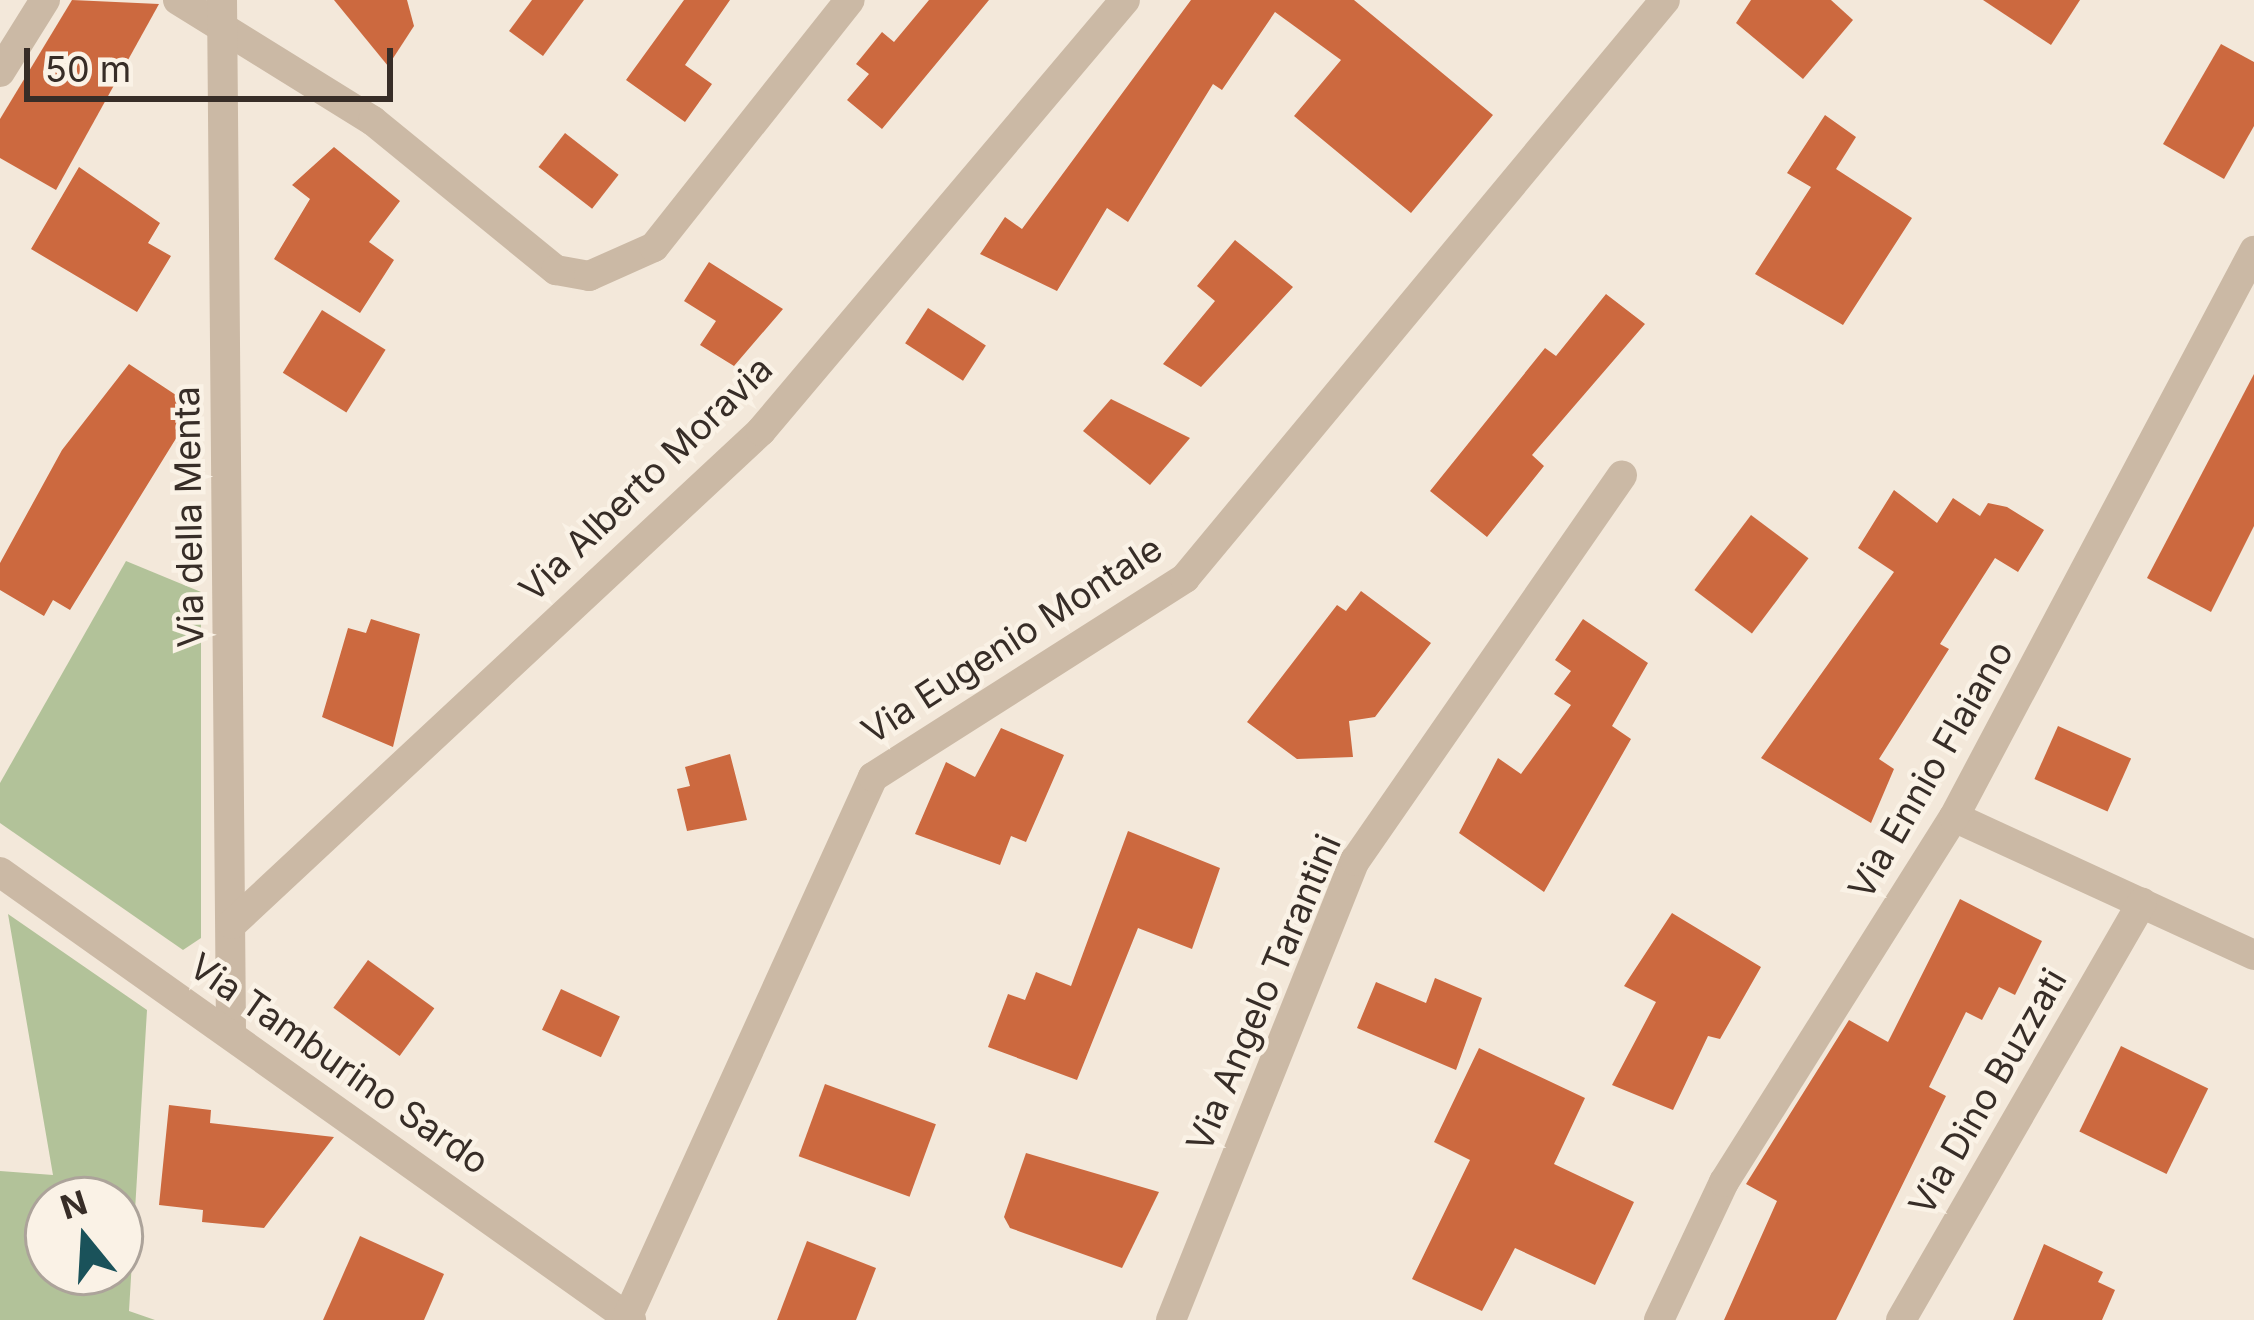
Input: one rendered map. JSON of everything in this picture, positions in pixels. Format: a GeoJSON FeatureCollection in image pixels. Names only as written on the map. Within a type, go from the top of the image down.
{"type":"FeatureCollection","features":[{"type":"Feature","properties":{"kind":"street"},"geometry":{"type":"LineString","coordinates":[[0,72],[45,0]]}},
{"type":"Feature","properties":{"kind":"street"},"geometry":{"type":"LineString","coordinates":[[178,0],[228,7],[556,270],[590,276],[654,247],[850,0]]}},
{"type":"Feature","properties":{"kind":"street","name":"Via Alberto Moravia"},"geometry":{"type":"LineString","coordinates":[[232,924],[761,430],[1125,0]]}},
{"type":"Feature","properties":{"kind":"street","name":"Via Eugenio Montale"},"geometry":{"type":"LineString","coordinates":[[629,1319],[873,777],[1185,578],[1665,0]]}},
{"type":"Feature","properties":{"kind":"street","name":"Via della Menta"},"geometry":{"type":"LineString","coordinates":[[228,7],[231,1034]]}},
{"type":"Feature","properties":{"kind":"street","name":"Via Ennio Flaiano"},"geometry":{"type":"LineString","coordinates":[[1660,1320],[1724,1182],[1954,817],[2254,251]]}},
{"type":"Feature","properties":{"kind":"street","name":"Via Angelo Tarantini"},"geometry":{"type":"LineString","coordinates":[[1171,1320],[1355,861],[1622,475]]}},
{"type":"Feature","properties":{"kind":"street"},"geometry":{"type":"LineString","coordinates":[[1954,817],[2254,955]]}},
{"type":"Feature","properties":{"kind":"street","name":"Via Tamburino Sardo"},"geometry":{"type":"LineString","coordinates":[[0,872],[629,1319]]}},
{"type":"Feature","properties":{"kind":"street","name":"Via Dino Buzzati"},"geometry":{"type":"LineString","coordinates":[[1901,1320],[2142,903]]}},
{"type":"Feature","properties":{"kind":"green space"},"geometry":{"type":"Polygon","coordinates":[[[126,561],[201,592],[201,938],[183,950],[0,823],[0,783],[126,561]]]}},
{"type":"Feature","properties":{"kind":"green space"},"geometry":{"type":"Polygon","coordinates":[[[8,914],[147,1010],[137,1176],[24,1176],[24,1296],[130,1296],[129,1311],[155,1320],[0,1320],[0,1171],[53,1175],[8,914]]]}},
{"type":"Feature","properties":{"kind":"building"},"geometry":{"type":"Polygon","coordinates":[[[72,0],[159,4],[56,190],[0,158],[0,119],[72,0]]]}},
{"type":"Feature","properties":{"kind":"building"},"geometry":{"type":"Polygon","coordinates":[[[334,0],[407,0],[414,26],[388,66],[334,0]]]}},
{"type":"Feature","properties":{"kind":"building"},"geometry":{"type":"Polygon","coordinates":[[[532,0],[584,0],[543,56],[509,31],[532,0]]]}},
{"type":"Feature","properties":{"kind":"building"},"geometry":{"type":"Polygon","coordinates":[[[684,0],[730,0],[685,65],[712,84],[685,122],[626,80],[684,0]]]}},
{"type":"Feature","properties":{"kind":"building"},"geometry":{"type":"Polygon","coordinates":[[[929,0],[989,0],[882,129],[847,100],[869,74],[856,64],[882,32],[894,42],[929,0]]]}},
{"type":"Feature","properties":{"kind":"building"},"geometry":{"type":"Polygon","coordinates":[[[1191,0],[1354,0],[1493,115],[1411,213],[1294,116],[1341,60],[1275,12],[1222,90],[1213,84],[1128,222],[1107,208],[1057,291],[980,254],[1005,217],[1022,229],[1191,0]]]}},
{"type":"Feature","properties":{"kind":"building"},"geometry":{"type":"Polygon","coordinates":[[[1751,0],[1831,0],[1853,20],[1803,79],[1736,23],[1751,0]]]}},
{"type":"Feature","properties":{"kind":"building"},"geometry":{"type":"Polygon","coordinates":[[[1983,0],[2080,0],[2051,45],[1983,0]]]}},
{"type":"Feature","properties":{"kind":"building"},"geometry":{"type":"Polygon","coordinates":[[[2221,44],[2254,62],[2254,126],[2224,179],[2163,144],[2221,44]]]}},
{"type":"Feature","properties":{"kind":"building"},"geometry":{"type":"Polygon","coordinates":[[[1825,115],[1856,137],[1836,169],[1912,218],[1843,325],[1755,274],[1811,187],[1787,173],[1825,115]]]}},
{"type":"Feature","properties":{"kind":"building"},"geometry":{"type":"Polygon","coordinates":[[[565,133],[619,175],[592,209],[539,167],[565,133]]]}},
{"type":"Feature","properties":{"kind":"building"},"geometry":{"type":"Polygon","coordinates":[[[334,147],[400,201],[369,242],[394,260],[360,313],[274,259],[310,199],[292,185],[334,147]]]}},
{"type":"Feature","properties":{"kind":"building"},"geometry":{"type":"Polygon","coordinates":[[[79,167],[160,223],[148,243],[171,256],[137,312],[31,249],[79,167]]]}},
{"type":"Feature","properties":{"kind":"building"},"geometry":{"type":"Polygon","coordinates":[[[1235,240],[1293,287],[1201,387],[1163,364],[1215,301],[1197,286],[1235,240]]]}},
{"type":"Feature","properties":{"kind":"building"},"geometry":{"type":"Polygon","coordinates":[[[709,262],[783,309],[734,366],[700,345],[716,321],[684,301],[709,262]]]}},
{"type":"Feature","properties":{"kind":"building"},"geometry":{"type":"Polygon","coordinates":[[[1606,294],[1645,324],[1532,455],[1544,466],[1487,537],[1430,491],[1545,348],[1556,356],[1606,294]]]}},
{"type":"Feature","properties":{"kind":"building"},"geometry":{"type":"Polygon","coordinates":[[[928,308],[986,346],[963,381],[905,343],[928,308]]]}},
{"type":"Feature","properties":{"kind":"building"},"geometry":{"type":"Polygon","coordinates":[[[322,310],[386,350],[346,412],[283,373],[322,310]]]}},
{"type":"Feature","properties":{"kind":"building"},"geometry":{"type":"Polygon","coordinates":[[[129,364],[188,403],[180,432],[70,610],[53,600],[44,616],[0,590],[0,563],[62,450],[129,364]]]}},
{"type":"Feature","properties":{"kind":"building"},"geometry":{"type":"Polygon","coordinates":[[[2254,374],[2254,526],[2211,612],[2147,578],[2254,374]]]}},
{"type":"Feature","properties":{"kind":"building"},"geometry":{"type":"Polygon","coordinates":[[[1111,399],[1190,438],[1150,485],[1083,431],[1111,399]]]}},
{"type":"Feature","properties":{"kind":"building"},"geometry":{"type":"Polygon","coordinates":[[[1894,490],[1937,523],[1953,498],[1980,516],[1988,503],[2007,507],[2044,530],[2018,572],[1995,558],[1940,644],[1949,649],[1879,759],[1894,769],[1871,823],[1761,758],[1894,572],[1858,548],[1894,490]]]}},
{"type":"Feature","properties":{"kind":"building"},"geometry":{"type":"Polygon","coordinates":[[[1751,515],[1809,558],[1752,633],[1694,590],[1751,515]]]}},
{"type":"Feature","properties":{"kind":"building"},"geometry":{"type":"Polygon","coordinates":[[[1361,591],[1431,643],[1375,717],[1349,721],[1353,757],[1297,759],[1247,722],[1337,605],[1346,611],[1361,591]]]}},
{"type":"Feature","properties":{"kind":"building"},"geometry":{"type":"Polygon","coordinates":[[[371,619],[420,634],[393,747],[322,717],[348,628],[366,633],[371,619]]]}},
{"type":"Feature","properties":{"kind":"building"},"geometry":{"type":"Polygon","coordinates":[[[1583,619],[1648,663],[1612,726],[1631,739],[1544,892],[1459,833],[1498,758],[1521,774],[1571,705],[1554,694],[1571,671],[1555,660],[1583,619]]]}},
{"type":"Feature","properties":{"kind":"building"},"geometry":{"type":"Polygon","coordinates":[[[2058,726],[2131,759],[2107,812],[2034,779],[2058,726]]]}},
{"type":"Feature","properties":{"kind":"building"},"geometry":{"type":"Polygon","coordinates":[[[1001,728],[1064,755],[1026,842],[1011,836],[1000,865],[915,834],[946,762],[975,777],[1001,728]]]}},
{"type":"Feature","properties":{"kind":"building"},"geometry":{"type":"Polygon","coordinates":[[[730,754],[747,820],[687,831],[677,789],[690,786],[685,767],[730,754]]]}},
{"type":"Feature","properties":{"kind":"building"},"geometry":{"type":"Polygon","coordinates":[[[1128,831],[1220,868],[1192,949],[1138,928],[1077,1080],[988,1047],[1008,994],[1025,1000],[1036,972],[1071,986],[1128,831]]]}},
{"type":"Feature","properties":{"kind":"building"},"geometry":{"type":"Polygon","coordinates":[[[1960,899],[2042,941],[2015,995],[1999,987],[1982,1020],[1966,1012],[1929,1087],[1946,1096],[1836,1320],[1724,1320],[1777,1201],[1746,1184],[1849,1020],[1888,1042],[1960,899]]]}},
{"type":"Feature","properties":{"kind":"building"},"geometry":{"type":"Polygon","coordinates":[[[1672,913],[1761,967],[1720,1039],[1708,1036],[1673,1110],[1612,1085],[1656,1002],[1624,986],[1672,913]]]}},
{"type":"Feature","properties":{"kind":"building"},"geometry":{"type":"Polygon","coordinates":[[[368,960],[434,1008],[400,1056],[333,1008],[368,960]]]}},
{"type":"Feature","properties":{"kind":"building"},"geometry":{"type":"Polygon","coordinates":[[[1435,978],[1482,998],[1456,1070],[1357,1028],[1376,982],[1426,1003],[1435,978]]]}},
{"type":"Feature","properties":{"kind":"building"},"geometry":{"type":"Polygon","coordinates":[[[561,989],[620,1016],[601,1057],[542,1030],[561,989]]]}},
{"type":"Feature","properties":{"kind":"building"},"geometry":{"type":"Polygon","coordinates":[[[2121,1046],[2208,1089],[2167,1174],[2079,1131],[2121,1046]]]}},
{"type":"Feature","properties":{"kind":"building"},"geometry":{"type":"Polygon","coordinates":[[[1479,1048],[1585,1098],[1554,1164],[1634,1202],[1595,1285],[1515,1248],[1482,1311],[1412,1279],[1470,1160],[1434,1142],[1479,1048]]]}},
{"type":"Feature","properties":{"kind":"building"},"geometry":{"type":"Polygon","coordinates":[[[825,1084],[936,1124],[910,1197],[799,1156],[825,1084]]]}},
{"type":"Feature","properties":{"kind":"building"},"geometry":{"type":"Polygon","coordinates":[[[169,1105],[211,1110],[210,1123],[334,1137],[264,1228],[202,1222],[203,1210],[159,1205],[169,1105]]]}},
{"type":"Feature","properties":{"kind":"building"},"geometry":{"type":"Polygon","coordinates":[[[1026,1153],[1159,1192],[1122,1268],[1010,1228],[1004,1217],[1026,1153]]]}},
{"type":"Feature","properties":{"kind":"building"},"geometry":{"type":"Polygon","coordinates":[[[360,1236],[444,1274],[424,1320],[323,1320],[360,1236]]]}},
{"type":"Feature","properties":{"kind":"building"},"geometry":{"type":"Polygon","coordinates":[[[807,1241],[876,1268],[856,1320],[777,1320],[807,1241]]]}},
{"type":"Feature","properties":{"kind":"building"},"geometry":{"type":"Polygon","coordinates":[[[2044,1244],[2103,1272],[2098,1282],[2115,1290],[2102,1320],[2013,1320],[2044,1244]]]}}]}
